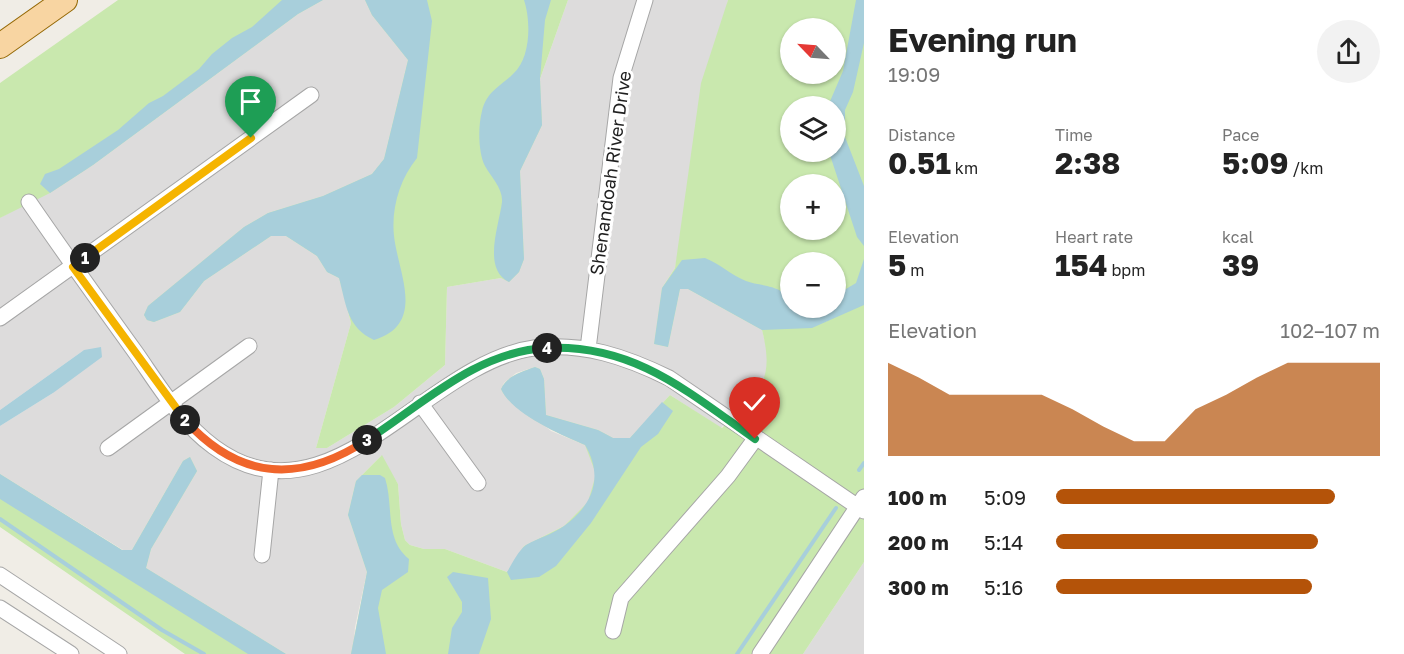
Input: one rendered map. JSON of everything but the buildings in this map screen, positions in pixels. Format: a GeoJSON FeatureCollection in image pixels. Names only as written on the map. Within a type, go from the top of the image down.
{"type":"FeatureCollection","features":[{"type":"Feature","properties":{"kind":"main road"},"geometry":{"type":"LineString","coordinates":[[0,46],[65,0]]}},
{"type":"Feature","properties":{"kind":"street","name":"Shenandoah River Drive"},"geometry":{"type":"LineString","coordinates":[[588,349],[621,78],[645,0]]}},
{"type":"Feature","properties":{"kind":"street"},"geometry":{"type":"LineString","coordinates":[[0,318],[310,95]]}},
{"type":"Feature","properties":{"kind":"street"},"geometry":{"type":"LineString","coordinates":[[29,202],[73,267],[190,426],[225,454],[251,466],[271,470],[306,468],[334,460],[367,441],[454,379],[490,361],[534,348],[588,349],[634,361],[669,378],[755,439],[862,505],[760,654]]}},
{"type":"Feature","properties":{"kind":"street"},"geometry":{"type":"LineString","coordinates":[[108,448],[249,346]]}},
{"type":"Feature","properties":{"kind":"street"},"geometry":{"type":"LineString","coordinates":[[420,403],[478,483]]}},
{"type":"Feature","properties":{"kind":"street"},"geometry":{"type":"LineString","coordinates":[[613,631],[621,598],[728,476],[755,439]]}},
{"type":"Feature","properties":{"kind":"street"},"geometry":{"type":"LineString","coordinates":[[262,555],[271,470]]}},
{"type":"Feature","properties":{"kind":"street"},"geometry":{"type":"LineString","coordinates":[[0,575],[119,654]]}},
{"type":"Feature","properties":{"kind":"street"},"geometry":{"type":"LineString","coordinates":[[0,608],[71,654]]}},
{"type":"Feature","properties":{"kind":"shaded area"},"geometry":{"type":"Polygon","coordinates":[[[323,0],[365,0],[408,60],[384,159],[372,174],[323,196],[268,213],[244,227],[171,290],[154,322],[180,312],[204,281],[271,236],[286,236],[317,256],[327,272],[339,278],[351,323],[316,448],[327,448],[394,407],[445,365],[447,287],[501,278],[524,259],[520,171],[541,125],[540,79],[568,0],[728,0],[675,268],[662,288],[654,344],[668,347],[680,289],[688,289],[762,330],[767,349],[767,373],[758,390],[721,428],[670,395],[630,439],[613,439],[598,430],[546,415],[544,379],[540,369],[535,367],[516,373],[504,383],[501,389],[551,431],[585,445],[590,453],[596,474],[589,502],[564,526],[524,546],[507,572],[445,549],[424,549],[410,545],[405,540],[401,524],[398,484],[381,456],[356,481],[348,515],[367,572],[355,627],[353,652],[351,654],[286,654],[146,568],[151,549],[177,503],[183,461],[132,550],[123,550],[0,474],[0,426],[53,393],[84,350],[0,410],[0,218],[93,165],[298,14],[323,0]]]}},
{"type":"Feature","properties":{"kind":"shaded area"},"geometry":{"type":"Polygon","coordinates":[[[864,562],[864,654],[803,654],[864,562]]]}},
{"type":"Feature","properties":{"kind":"green space"},"geometry":{"type":"Polygon","coordinates":[[[118,0],[323,0],[298,14],[93,165],[50,193],[0,218],[0,83],[118,0]]]}},
{"type":"Feature","properties":{"kind":"green space"},"geometry":{"type":"Polygon","coordinates":[[[365,0],[568,0],[540,79],[542,125],[520,171],[524,259],[519,272],[509,282],[501,278],[447,287],[445,365],[394,407],[327,448],[316,448],[351,323],[339,278],[327,272],[317,256],[286,236],[271,236],[204,281],[180,312],[154,322],[147,320],[144,315],[148,306],[244,227],[268,213],[323,196],[372,174],[384,159],[408,60],[372,15],[365,0]]]}},
{"type":"Feature","properties":{"kind":"green space"},"geometry":{"type":"Polygon","coordinates":[[[728,0],[864,0],[864,562],[803,654],[351,654],[367,572],[348,515],[356,481],[382,455],[398,484],[401,524],[405,540],[410,545],[424,549],[445,549],[507,572],[524,546],[564,526],[588,502],[596,474],[585,445],[526,415],[507,398],[501,389],[511,378],[535,367],[540,369],[544,379],[546,415],[598,430],[613,438],[630,438],[670,395],[722,428],[754,395],[765,375],[767,363],[762,330],[688,289],[680,289],[668,347],[654,344],[662,288],[675,268],[701,83],[728,0]]]}},
{"type":"Feature","properties":{"kind":"green space"},"geometry":{"type":"Polygon","coordinates":[[[190,457],[197,471],[151,549],[146,568],[286,654],[185,654],[0,527],[0,474],[122,550],[132,550],[183,461],[190,457]]]}},
{"type":"Feature","properties":{"kind":"water"},"geometry":{"type":"Polygon","coordinates":[[[282,0],[323,0],[298,14],[93,165],[50,193],[40,184],[45,174],[59,169],[118,130],[149,103],[163,96],[199,69],[212,54],[232,38],[252,27],[282,0]]]}},
{"type":"Feature","properties":{"kind":"water"},"geometry":{"type":"Polygon","coordinates":[[[365,0],[427,0],[432,21],[417,158],[401,185],[395,205],[394,236],[405,296],[405,310],[400,322],[390,332],[374,340],[365,335],[358,329],[349,314],[339,278],[327,272],[317,256],[286,236],[271,236],[204,281],[180,312],[154,322],[147,320],[144,315],[148,306],[244,227],[268,213],[323,196],[372,174],[384,159],[408,60],[372,15],[365,0]]]}},
{"type":"Feature","properties":{"kind":"water"},"geometry":{"type":"Polygon","coordinates":[[[524,0],[551,0],[545,20],[540,79],[542,125],[520,171],[524,259],[519,272],[509,282],[501,276],[494,257],[502,197],[499,187],[485,166],[479,131],[482,111],[487,99],[513,74],[523,59],[528,39],[528,18],[524,0]]]}},
{"type":"Feature","properties":{"kind":"water"},"geometry":{"type":"Polygon","coordinates":[[[856,0],[864,0],[864,43],[853,92],[846,108],[846,96],[832,96],[837,84],[846,84],[846,55],[856,0]]]}},
{"type":"Feature","properties":{"kind":"water"},"geometry":{"type":"Polygon","coordinates":[[[846,140],[864,186],[864,246],[857,237],[846,204],[846,174],[836,174],[832,162],[846,162],[846,140]]]}},
{"type":"Feature","properties":{"kind":"water"},"geometry":{"type":"Polygon","coordinates":[[[705,258],[746,281],[780,290],[780,318],[835,318],[812,328],[762,330],[688,289],[680,289],[668,347],[654,344],[662,288],[682,260],[705,258]]]}},
{"type":"Feature","properties":{"kind":"water"},"geometry":{"type":"Polygon","coordinates":[[[864,259],[864,305],[846,313],[846,289],[856,283],[864,259]]]}},
{"type":"Feature","properties":{"kind":"water"},"geometry":{"type":"Polygon","coordinates":[[[101,347],[102,357],[53,393],[0,426],[0,410],[84,350],[101,347]]]}},
{"type":"Feature","properties":{"kind":"water"},"geometry":{"type":"Polygon","coordinates":[[[535,367],[540,369],[544,379],[546,415],[598,430],[613,438],[630,438],[662,402],[673,411],[658,434],[641,447],[591,523],[556,566],[539,577],[511,580],[507,572],[520,551],[526,545],[560,529],[574,518],[588,500],[594,479],[594,468],[585,445],[526,415],[515,407],[501,389],[511,378],[535,367]]]}},
{"type":"Feature","properties":{"kind":"water"},"geometry":{"type":"Polygon","coordinates":[[[190,457],[197,471],[151,549],[146,568],[286,654],[248,654],[0,499],[0,474],[122,550],[132,550],[183,461],[190,457]]]}},
{"type":"Feature","properties":{"kind":"water"},"geometry":{"type":"Polygon","coordinates":[[[362,475],[380,475],[385,478],[393,532],[401,551],[409,559],[408,572],[382,590],[378,608],[386,654],[351,654],[367,572],[348,515],[356,481],[362,475]]]}},
{"type":"Feature","properties":{"kind":"water"},"geometry":{"type":"Polygon","coordinates":[[[453,572],[488,578],[491,619],[479,654],[448,654],[452,628],[462,612],[462,602],[447,577],[453,572]]]}},
{"type":"Feature","properties":{"kind":"waterway"},"geometry":{"type":"LineString","coordinates":[[859,470],[864,463]]}},
{"type":"Feature","properties":{"kind":"waterway"},"geometry":{"type":"LineString","coordinates":[[737,654],[836,508]]}},
{"type":"Feature","properties":{"kind":"waterway"},"geometry":{"type":"LineString","coordinates":[[0,519],[162,630],[204,654]]}},
{"type":"Feature","properties":{"kind":"route"},"geometry":{"type":"LineString","coordinates":[[251,138],[73,267],[179,414],[203,438],[225,454],[251,466],[265,469],[292,470],[320,465],[347,453],[454,379],[490,361],[534,348],[564,347],[610,353],[634,361],[669,378],[755,439]]}}]}
